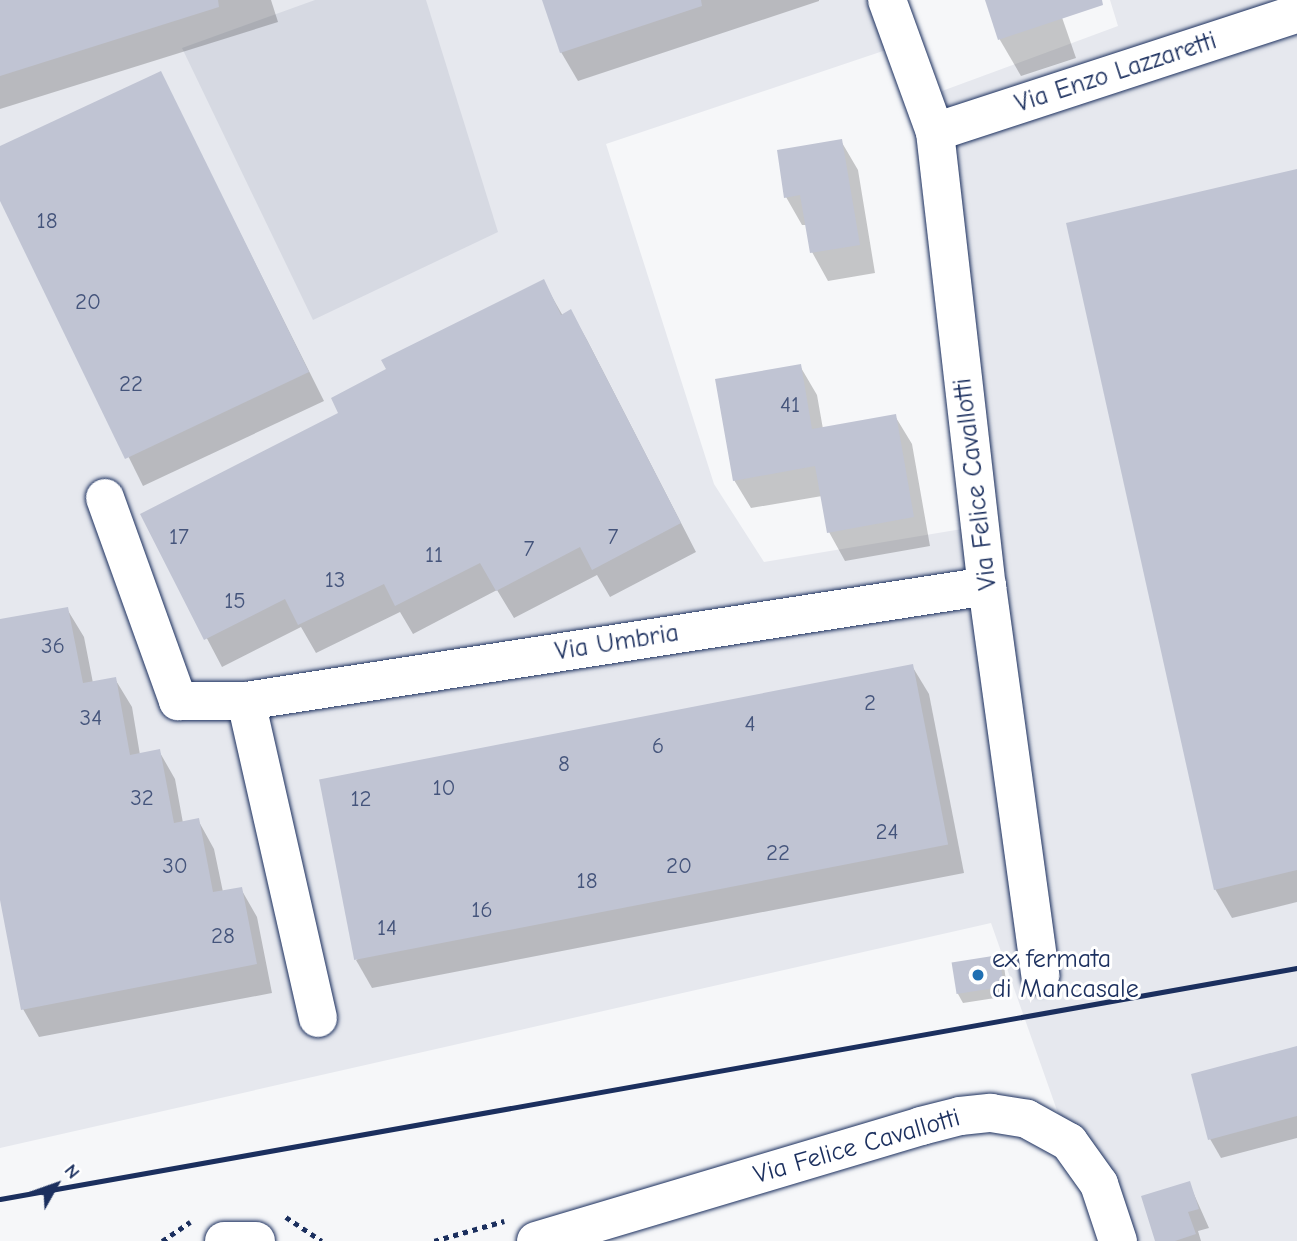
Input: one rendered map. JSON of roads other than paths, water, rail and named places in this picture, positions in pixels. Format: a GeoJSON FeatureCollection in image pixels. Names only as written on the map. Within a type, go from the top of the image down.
{"type":"FeatureCollection","features":[{"type":"Feature","properties":{"kind":"street","name":"Via Felice Cavallotti"},"geometry":{"type":"LineString","coordinates":[[887,0],[935,132],[987,586],[1040,975]]}},
{"type":"Feature","properties":{"kind":"street","name":"Via Enzo Lazzaretti"},"geometry":{"type":"LineString","coordinates":[[935,132],[1297,15]]}},
{"type":"Feature","properties":{"kind":"street","name":"Via Umbria"},"geometry":{"type":"LineString","coordinates":[[105,498],[178,701],[246,701],[987,586]]}},
{"type":"Feature","properties":{"kind":"street"},"geometry":{"type":"LineString","coordinates":[[246,701],[318,1018]]}},
{"type":"Feature","properties":{"kind":"street","name":"Via Felice Cavallotti"},"geometry":{"type":"LineString","coordinates":[[536,1241],[921,1126],[960,1116],[991,1113],[1027,1119],[1069,1142],[1086,1161],[1099,1184],[1118,1241]]}},
{"type":"Feature","properties":{"kind":"street"},"geometry":{"type":"LineString","coordinates":[[224,1241],[256,1241]]}},
{"type":"Feature","properties":{"kind":"railway"},"geometry":{"type":"LineString","coordinates":[[0,1199],[1297,968]]}},
{"type":"Feature","properties":{"kind":"place","name":"ex fermata di Mancasale"},"geometry":{"type":"Point","coordinates":[978,975]}}]}
